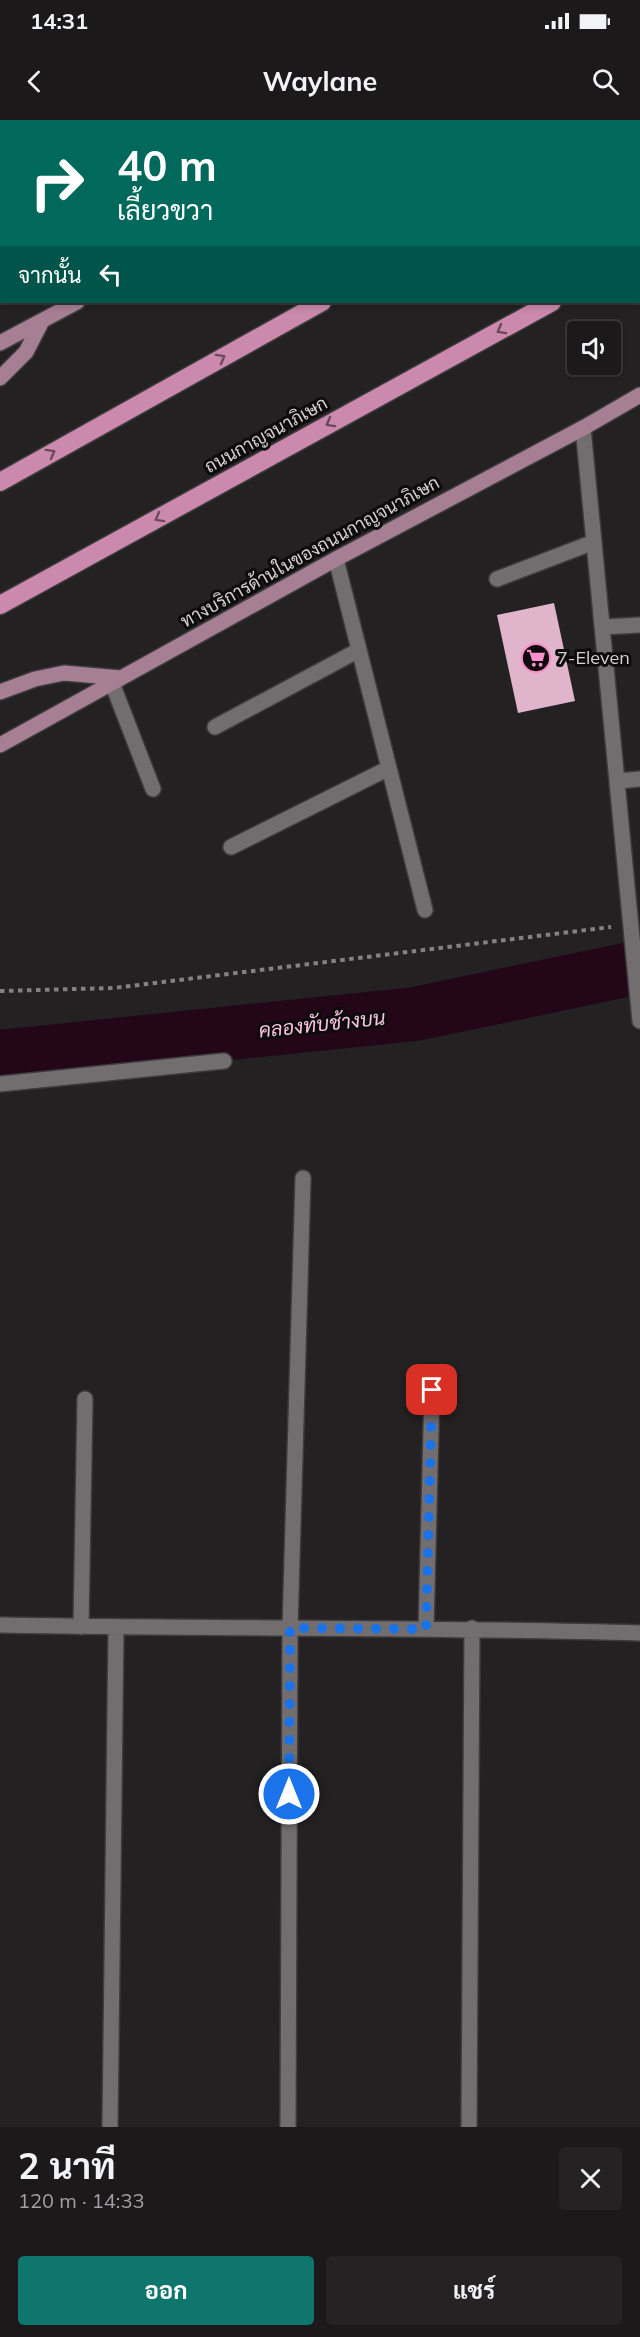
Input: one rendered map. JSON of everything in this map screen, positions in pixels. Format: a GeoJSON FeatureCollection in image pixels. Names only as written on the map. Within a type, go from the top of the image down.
{"type":"FeatureCollection","features":[{"type":"Feature","properties":{"kind":"highway"},"geometry":{"type":"LineString","coordinates":[[0,482],[320,303]]}},
{"type":"Feature","properties":{"kind":"highway","name":"ถนนกาญจนาภิเษก"},"geometry":{"type":"LineString","coordinates":[[0,605],[550,303]]}},
{"type":"Feature","properties":{"kind":"main road"},"geometry":{"type":"LineString","coordinates":[[0,344],[75,303]]}},
{"type":"Feature","properties":{"kind":"main road"},"geometry":{"type":"LineString","coordinates":[[0,378],[26,352],[42,321]]}},
{"type":"Feature","properties":{"kind":"main road","name":"ทางบริการด้านในของถนนกาญจนาภิเษก"},"geometry":{"type":"LineString","coordinates":[[0,745],[336,559],[583,428],[640,395]]}},
{"type":"Feature","properties":{"kind":"main road"},"geometry":{"type":"LineString","coordinates":[[0,692],[35,679],[64,673],[116,681]]}},
{"type":"Feature","properties":{"kind":"street"},"geometry":{"type":"LineString","coordinates":[[583,428],[640,1021]]}},
{"type":"Feature","properties":{"kind":"street"},"geometry":{"type":"LineString","coordinates":[[497,579],[594,542]]}},
{"type":"Feature","properties":{"kind":"street"},"geometry":{"type":"LineString","coordinates":[[336,559],[425,910]]}},
{"type":"Feature","properties":{"kind":"street"},"geometry":{"type":"LineString","coordinates":[[603,627],[640,625]]}},
{"type":"Feature","properties":{"kind":"street"},"geometry":{"type":"LineString","coordinates":[[215,727],[359,650]]}},
{"type":"Feature","properties":{"kind":"street"},"geometry":{"type":"LineString","coordinates":[[116,681],[153,789]]}},
{"type":"Feature","properties":{"kind":"street"},"geometry":{"type":"LineString","coordinates":[[231,847],[389,768]]}},
{"type":"Feature","properties":{"kind":"street"},"geometry":{"type":"LineString","coordinates":[[618,781],[640,779]]}},
{"type":"Feature","properties":{"kind":"street"},"geometry":{"type":"LineString","coordinates":[[0,1084],[225,1061]]}},
{"type":"Feature","properties":{"kind":"street"},"geometry":{"type":"LineString","coordinates":[[288,2127],[290,1628],[303,1178]]}},
{"type":"Feature","properties":{"kind":"street"},"geometry":{"type":"LineString","coordinates":[[426,1629],[432,1390]]}},
{"type":"Feature","properties":{"kind":"street"},"geometry":{"type":"LineString","coordinates":[[81,1627],[85,1399]]}},
{"type":"Feature","properties":{"kind":"street"},"geometry":{"type":"LineString","coordinates":[[0,1625],[116,1628],[472,1628],[640,1633]]}},
{"type":"Feature","properties":{"kind":"street"},"geometry":{"type":"LineString","coordinates":[[110,2127],[116,1628]]}},
{"type":"Feature","properties":{"kind":"street"},"geometry":{"type":"LineString","coordinates":[[469,2127],[472,1628]]}},
{"type":"Feature","properties":{"kind":"path"},"geometry":{"type":"LineString","coordinates":[[0,991],[114,988],[633,932]]}},
{"type":"Feature","properties":{"kind":"building","name":"7-Eleven"},"geometry":{"type":"Polygon","coordinates":[[[554,603],[575,701],[518,713],[497,615],[554,603]]]}},
{"type":"Feature","properties":{"kind":"waterway","name":"คลองทับช้างบน"},"geometry":{"type":"LineString","coordinates":[[0,1057],[415,1014],[640,967]]}},
{"type":"Feature","properties":{"kind":"place","name":"7-Eleven"},"geometry":{"type":"Point","coordinates":[536,658]}},
{"type":"Feature","properties":{"kind":"route"},"geometry":{"type":"LineString","coordinates":[[289,1794],[290,1628],[426,1629],[432,1390]]}}]}
